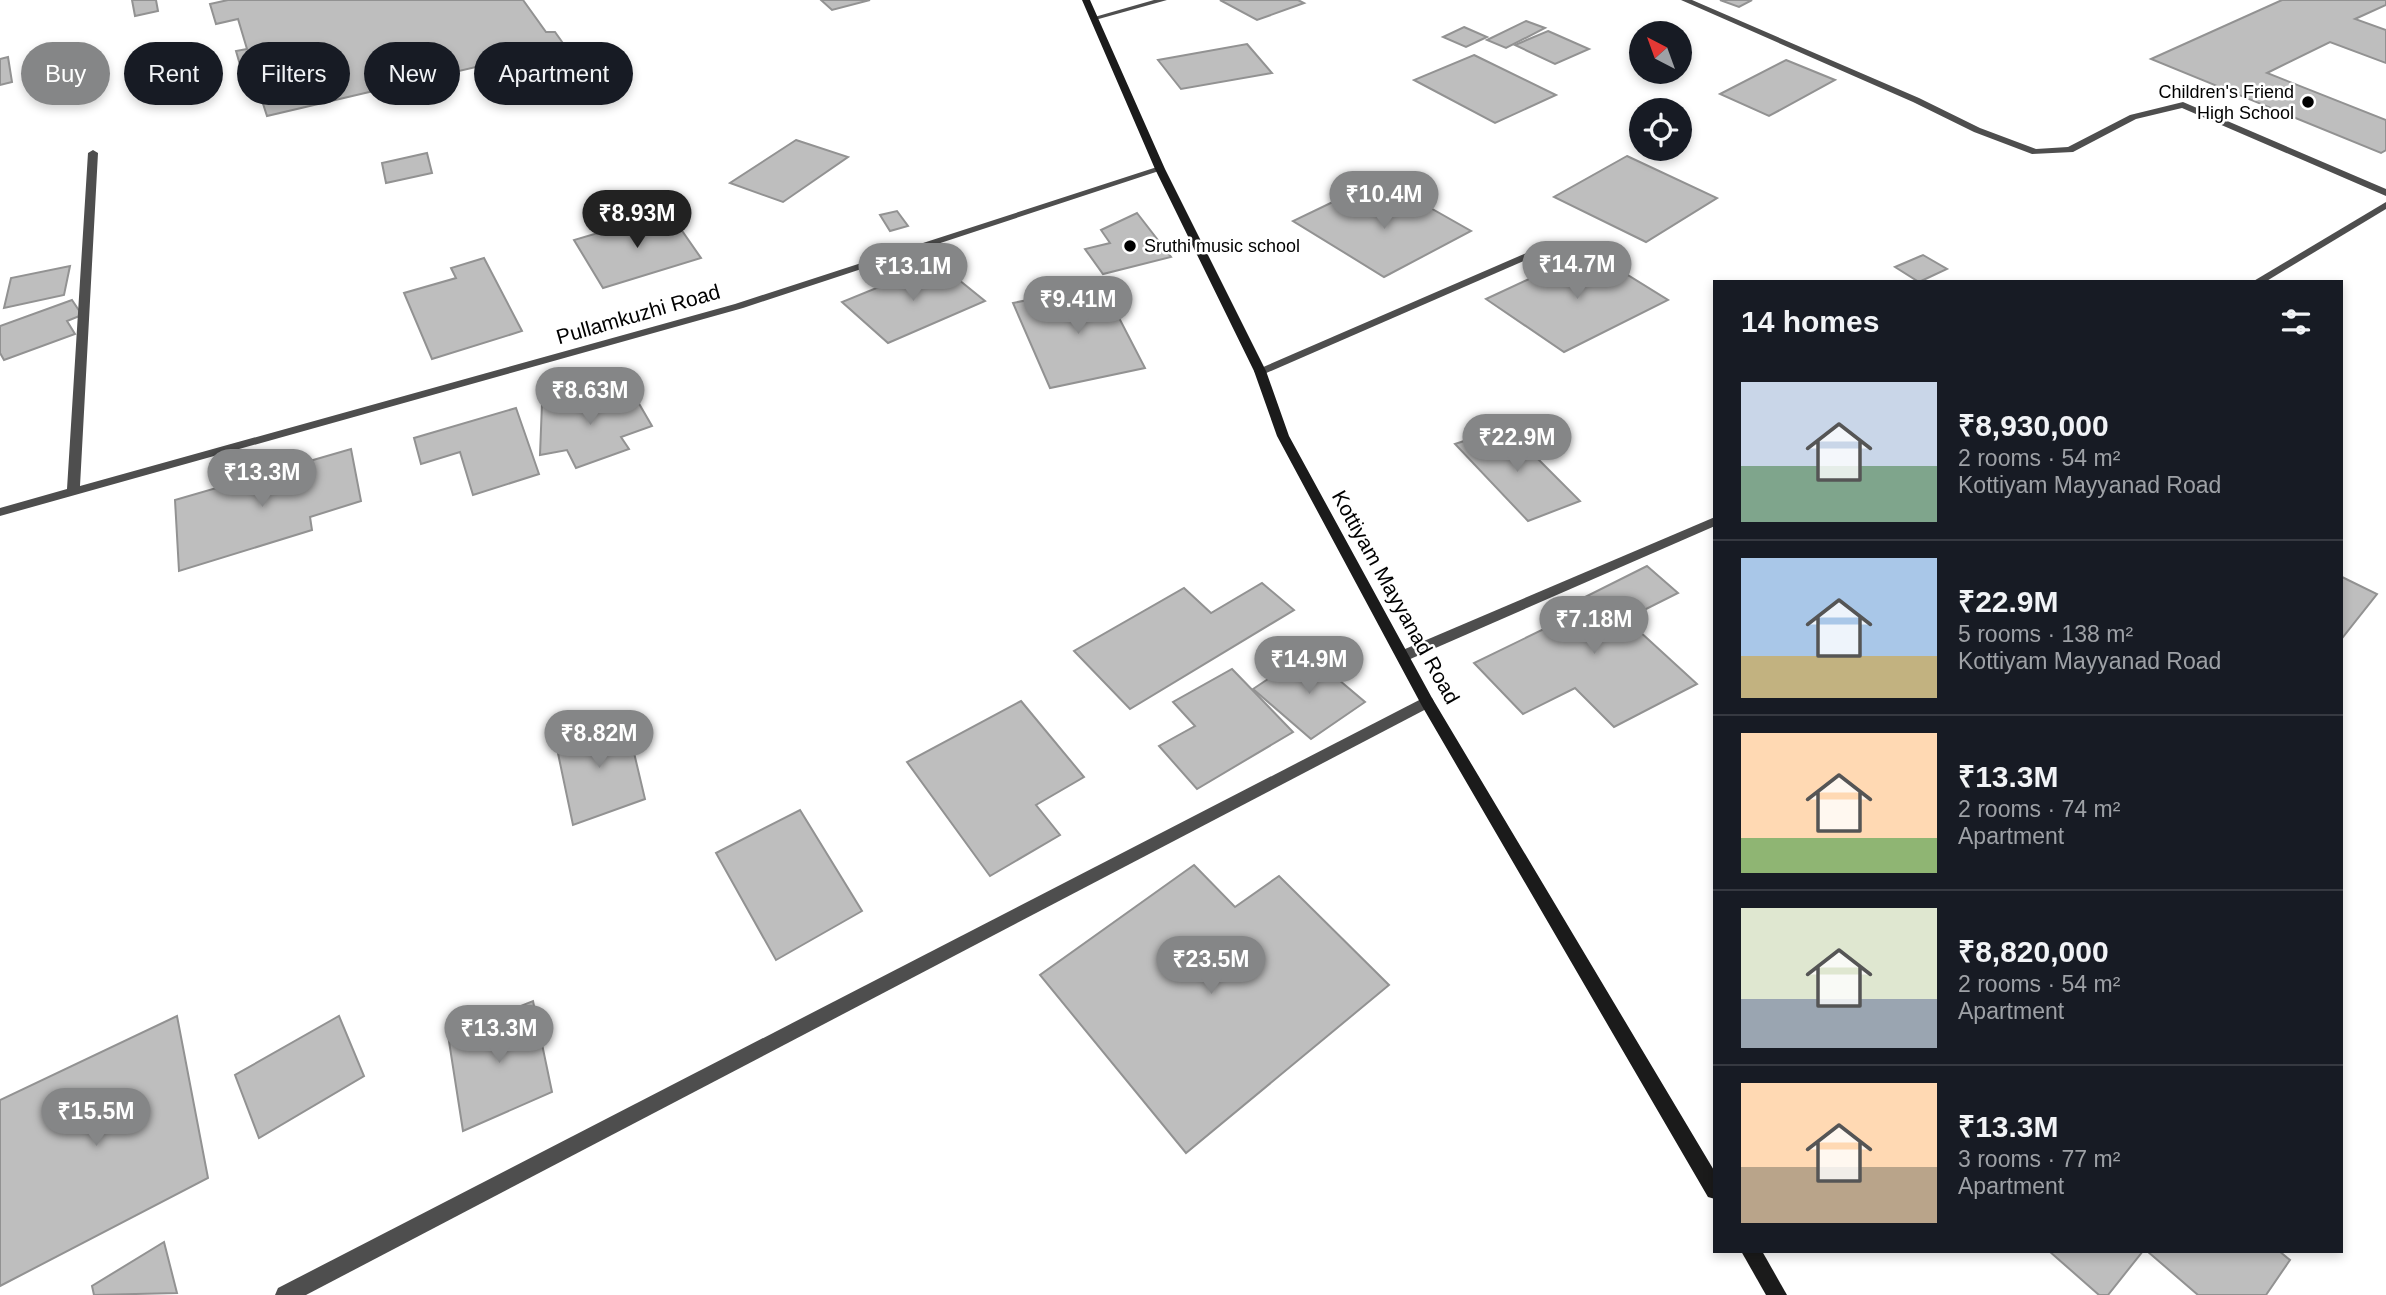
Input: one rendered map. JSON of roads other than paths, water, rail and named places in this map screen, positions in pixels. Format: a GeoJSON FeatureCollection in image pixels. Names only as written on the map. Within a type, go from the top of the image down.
{"type":"FeatureCollection","features":[{"type":"Feature","properties":{"kind":"main road","name":"Kottiyam Mayyanad Road"},"geometry":{"type":"LineString","coordinates":[[1086,0],[1160,169],[1260,371],[1283,436],[1427,702],[1713,1187]]}},
{"type":"Feature","properties":{"kind":"main road"},"geometry":{"type":"LineString","coordinates":[[1752,1253],[1777,1295]]}},
{"type":"Feature","properties":{"kind":"street"},"geometry":{"type":"LineString","coordinates":[[1095,18],[1163,0]]}},
{"type":"Feature","properties":{"kind":"street"},"geometry":{"type":"LineString","coordinates":[[1685,0],[1977,130],[2035,152],[2070,149],[2133,117],[2183,105],[2386,193]]}},
{"type":"Feature","properties":{"kind":"street"},"geometry":{"type":"LineString","coordinates":[[73,492],[93,153]]}},
{"type":"Feature","properties":{"kind":"street","name":"Pullamkuzhi Road"},"geometry":{"type":"LineString","coordinates":[[0,512],[739,306],[1160,169]]}},
{"type":"Feature","properties":{"kind":"street"},"geometry":{"type":"LineString","coordinates":[[2260,280],[2386,205]]}},
{"type":"Feature","properties":{"kind":"street"},"geometry":{"type":"LineString","coordinates":[[1260,371],[1554,244]]}},
{"type":"Feature","properties":{"kind":"street"},"geometry":{"type":"LineString","coordinates":[[1403,656],[1713,522]]}},
{"type":"Feature","properties":{"kind":"street"},"geometry":{"type":"LineString","coordinates":[[285,1295],[1427,702]]}},
{"type":"Feature","properties":{"kind":"place","name":"Children's Friend High School"},"geometry":{"type":"Point","coordinates":[2308,102]}},
{"type":"Feature","properties":{"kind":"place","name":"Sruthi music school"},"geometry":{"type":"Point","coordinates":[1130,246]}}]}
